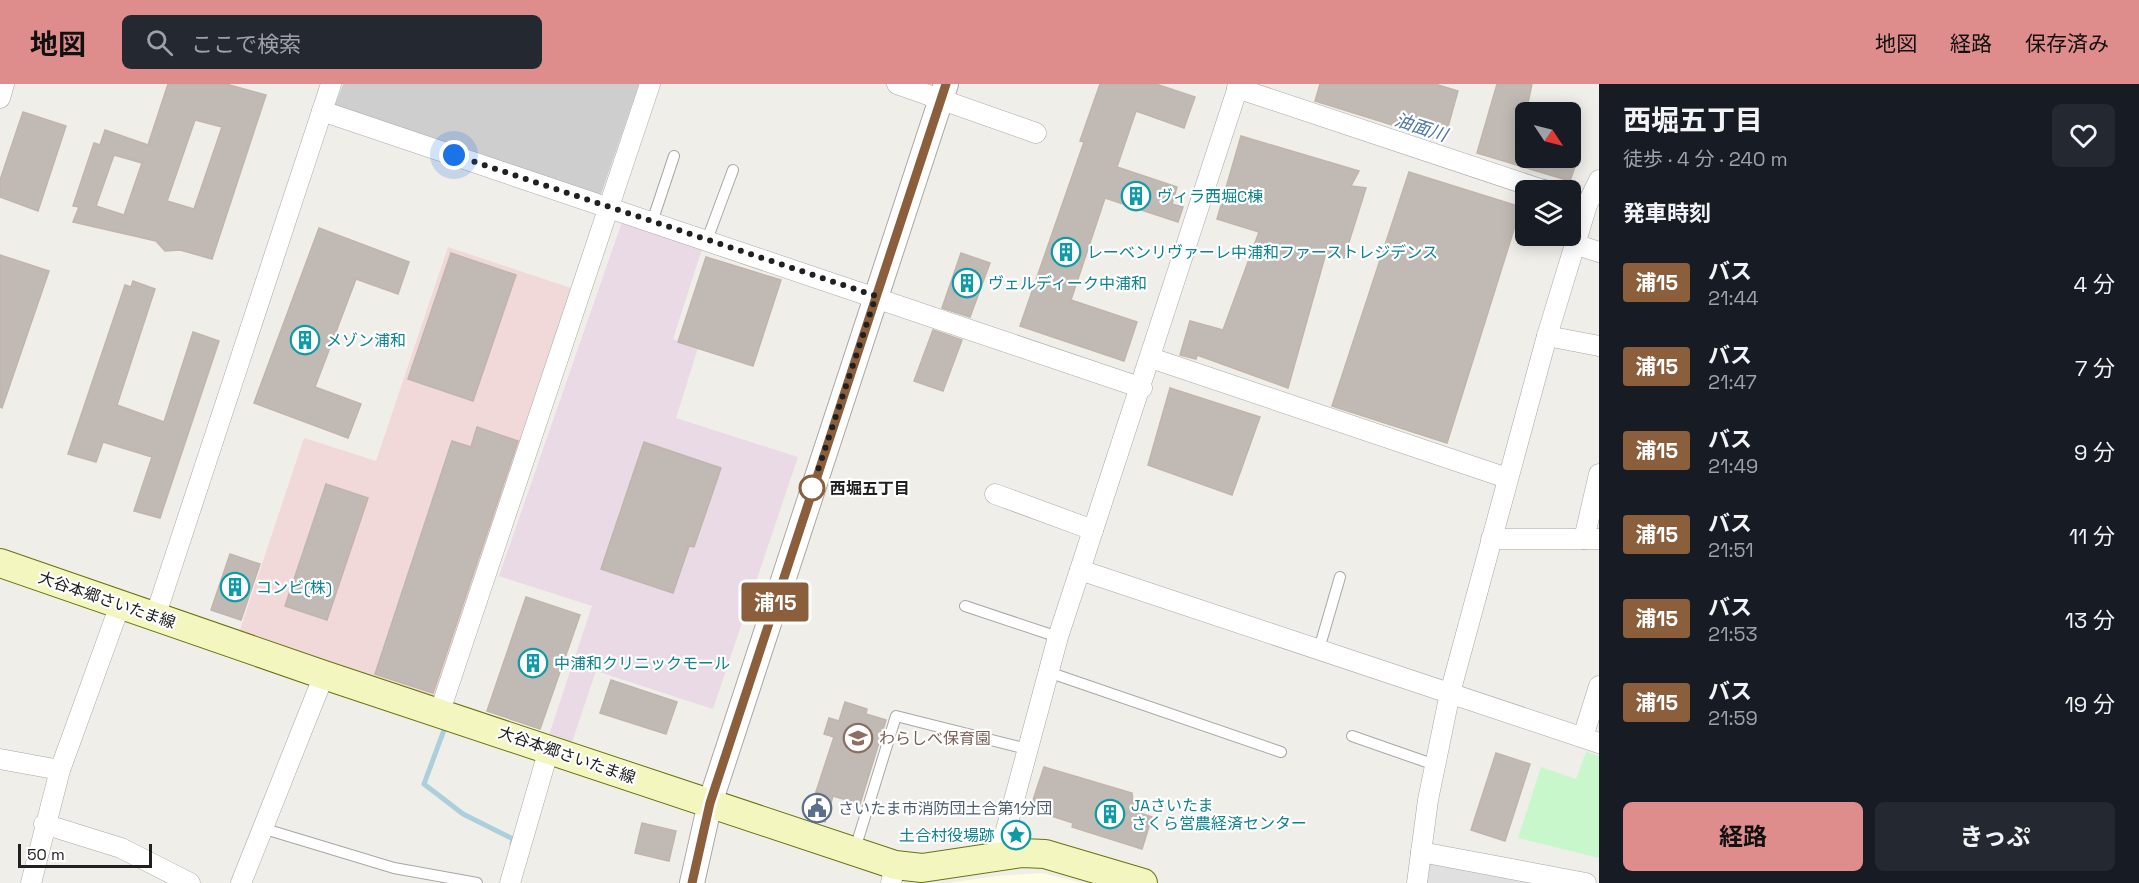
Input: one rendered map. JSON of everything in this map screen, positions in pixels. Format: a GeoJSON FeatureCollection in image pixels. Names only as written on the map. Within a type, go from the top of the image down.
{"type":"FeatureCollection","features":[{"type":"Feature","properties":{"kind":"main road","name":"大谷本郷さいたま線"},"geometry":{"type":"LineString","coordinates":[[0,563],[324,675],[440,711],[854,852],[893,874],[999,856],[1045,854],[1143,883]]}},
{"type":"Feature","properties":{"kind":"street"},"geometry":{"type":"LineString","coordinates":[[0,98],[4,84]]}},
{"type":"Feature","properties":{"kind":"street"},"geometry":{"type":"LineString","coordinates":[[155,616],[331,84]]}},
{"type":"Feature","properties":{"kind":"street"},"geometry":{"type":"LineString","coordinates":[[440,711],[650,84]]}},
{"type":"Feature","properties":{"kind":"street"},"geometry":{"type":"LineString","coordinates":[[897,84],[944,92],[1036,133]]}},
{"type":"Feature","properties":{"kind":"street"},"geometry":{"type":"LineString","coordinates":[[999,856],[1058,637],[1142,388],[1238,86],[1515,180]]}},
{"type":"Feature","properties":{"kind":"street"},"geometry":{"type":"LineString","coordinates":[[692,883],[710,803],[944,92]]}},
{"type":"Feature","properties":{"kind":"street"},"geometry":{"type":"LineString","coordinates":[[322,111],[876,296],[1142,388]]}},
{"type":"Feature","properties":{"kind":"street"},"geometry":{"type":"LineString","coordinates":[[1581,220],[1588,196]]}},
{"type":"Feature","properties":{"kind":"street"},"geometry":{"type":"LineString","coordinates":[[1416,883],[1435,765],[1450,693],[1507,478],[1573,246]]}},
{"type":"Feature","properties":{"kind":"street"},"geometry":{"type":"LineString","coordinates":[[1580,246],[1599,252]]}},
{"type":"Feature","properties":{"kind":"street"},"geometry":{"type":"LineString","coordinates":[[1547,336],[1599,346]]}},
{"type":"Feature","properties":{"kind":"street"},"geometry":{"type":"LineString","coordinates":[[1151,358],[1507,478]]}},
{"type":"Feature","properties":{"kind":"street"},"geometry":{"type":"LineString","coordinates":[[1491,539],[1592,539],[1599,474]]}},
{"type":"Feature","properties":{"kind":"street"},"geometry":{"type":"LineString","coordinates":[[995,494],[1093,530]]}},
{"type":"Feature","properties":{"kind":"street"},"geometry":{"type":"LineString","coordinates":[[1080,570],[1591,740],[1599,686]]}},
{"type":"Feature","properties":{"kind":"street"},"geometry":{"type":"LineString","coordinates":[[30,883],[60,770],[120,605]]}},
{"type":"Feature","properties":{"kind":"street"},"geometry":{"type":"LineString","coordinates":[[241,883],[265,829],[324,675]]}},
{"type":"Feature","properties":{"kind":"street"},"geometry":{"type":"LineString","coordinates":[[510,883],[549,749]]}},
{"type":"Feature","properties":{"kind":"street"},"geometry":{"type":"LineString","coordinates":[[0,759],[60,770]]}},
{"type":"Feature","properties":{"kind":"street"},"geometry":{"type":"LineString","coordinates":[[44,824],[121,848],[190,883]]}},
{"type":"Feature","properties":{"kind":"street"},"geometry":{"type":"LineString","coordinates":[[1421,852],[1586,883]]}},
{"type":"Feature","properties":{"kind":"lane"},"geometry":{"type":"LineString","coordinates":[[652,222],[674,156]]}},
{"type":"Feature","properties":{"kind":"lane"},"geometry":{"type":"LineString","coordinates":[[706,240],[733,170]]}},
{"type":"Feature","properties":{"kind":"lane"},"geometry":{"type":"LineString","coordinates":[[1319,649],[1340,577]]}},
{"type":"Feature","properties":{"kind":"lane"},"geometry":{"type":"LineString","coordinates":[[965,606],[1058,637]]}},
{"type":"Feature","properties":{"kind":"lane"},"geometry":{"type":"LineString","coordinates":[[1048,672],[1281,752]]}},
{"type":"Feature","properties":{"kind":"lane"},"geometry":{"type":"LineString","coordinates":[[854,852],[896,716],[1027,750]]}},
{"type":"Feature","properties":{"kind":"lane"},"geometry":{"type":"LineString","coordinates":[[1352,736],[1435,765]]}},
{"type":"Feature","properties":{"kind":"lane"},"geometry":{"type":"LineString","coordinates":[[265,829],[394,868],[477,883]]}},
{"type":"Feature","properties":{"kind":"shaded area"},"geometry":{"type":"Polygon","coordinates":[[[343,84],[639,84],[600,197],[335,105],[343,84]]]}},
{"type":"Feature","properties":{"kind":"shaded area"},"geometry":{"type":"Polygon","coordinates":[[[622,222],[702,249],[673,339],[698,348],[676,418],[798,457],[713,709],[596,671],[571,745],[548,738],[592,606],[499,576],[622,222]]]}},
{"type":"Feature","properties":{"kind":"shaded area"},"geometry":{"type":"Polygon","coordinates":[[[448,247],[571,288],[433,701],[238,636],[304,438],[376,461],[448,247]]]}},
{"type":"Feature","properties":{"kind":"shaded area"},"geometry":{"type":"Polygon","coordinates":[[[1427,860],[1530,883],[1423,883],[1427,860]]]}},
{"type":"Feature","properties":{"kind":"shaded area"},"geometry":{"type":"Polygon","coordinates":[[[1042,873],[1083,883],[948,883],[997,876],[1042,873]]]}},
{"type":"Feature","properties":{"kind":"green space"},"geometry":{"type":"Polygon","coordinates":[[[1586,752],[1599,756],[1599,858],[1518,838],[1541,767],[1576,779],[1586,752]]]}},
{"type":"Feature","properties":{"kind":"building"},"geometry":{"type":"Polygon","coordinates":[[[168,84],[226,84],[266,95],[212,259],[180,250],[165,251],[156,241],[73,222],[79,207],[73,206],[94,143],[100,145],[105,130],[148,145],[168,84]],[[195,120],[167,201],[194,209],[222,127],[195,120]],[[114,155],[96,206],[124,215],[142,163],[114,155]]]}},
{"type":"Feature","properties":{"kind":"building"},"geometry":{"type":"Polygon","coordinates":[[[1100,84],[1156,84],[1195,97],[1184,128],[1136,111],[1117,167],[1177,187],[1172,204],[1183,207],[1178,222],[1105,198],[1071,300],[1137,322],[1124,361],[1020,326],[1084,142],[1080,141],[1100,84]]]}},
{"type":"Feature","properties":{"kind":"building"},"geometry":{"type":"Polygon","coordinates":[[[1320,84],[1435,84],[1458,91],[1444,141],[1315,101],[1320,84]]]}},
{"type":"Feature","properties":{"kind":"building"},"geometry":{"type":"Polygon","coordinates":[[[1497,84],[1532,84],[1528,102],[1515,102],[1515,164],[1477,153],[1497,84]]]}},
{"type":"Feature","properties":{"kind":"building"},"geometry":{"type":"Polygon","coordinates":[[[23,112],[66,126],[38,211],[0,197],[0,180],[23,112]]]}},
{"type":"Feature","properties":{"kind":"building"},"geometry":{"type":"Polygon","coordinates":[[[1241,136],[1359,171],[1351,186],[1366,188],[1344,258],[1326,253],[1288,388],[1197,355],[1196,359],[1180,355],[1190,321],[1223,330],[1259,232],[1217,219],[1241,136]]]}},
{"type":"Feature","properties":{"kind":"building"},"geometry":{"type":"Polygon","coordinates":[[[1527,168],[1575,168],[1570,180],[1527,168]]]}},
{"type":"Feature","properties":{"kind":"building"},"geometry":{"type":"Polygon","coordinates":[[[1409,172],[1515,205],[1515,226],[1447,443],[1332,406],[1409,172]]]}},
{"type":"Feature","properties":{"kind":"building","name":"メゾン浦和"},"geometry":{"type":"Polygon","coordinates":[[[319,228],[409,262],[398,294],[356,279],[315,387],[361,404],[348,438],[254,403],[319,228]]]}},
{"type":"Feature","properties":{"kind":"building"},"geometry":{"type":"Polygon","coordinates":[[[451,253],[516,275],[473,401],[408,379],[451,253]]]}},
{"type":"Feature","properties":{"kind":"building","name":"ヴェルディーク中浦和"},"geometry":{"type":"Polygon","coordinates":[[[961,253],[990,263],[970,317],[942,308],[961,253]]]}},
{"type":"Feature","properties":{"kind":"building"},"geometry":{"type":"Polygon","coordinates":[[[0,255],[49,271],[2,408],[0,407],[0,255]]]}},
{"type":"Feature","properties":{"kind":"building"},"geometry":{"type":"Polygon","coordinates":[[[706,257],[781,280],[753,366],[678,342],[706,257]]]}},
{"type":"Feature","properties":{"kind":"building"},"geometry":{"type":"Polygon","coordinates":[[[133,281],[155,289],[117,405],[164,422],[193,332],[219,341],[160,518],[134,511],[152,457],[103,442],[96,462],[68,454],[125,285],[131,287],[133,281]]]}},
{"type":"Feature","properties":{"kind":"building"},"geometry":{"type":"Polygon","coordinates":[[[933,330],[962,340],[943,391],[914,381],[933,330]]]}},
{"type":"Feature","properties":{"kind":"building"},"geometry":{"type":"Polygon","coordinates":[[[1170,388],[1260,417],[1232,495],[1148,465],[1170,388]]]}},
{"type":"Feature","properties":{"kind":"building"},"geometry":{"type":"Polygon","coordinates":[[[477,427],[518,441],[433,693],[375,674],[452,441],[471,447],[477,427]]]}},
{"type":"Feature","properties":{"kind":"building"},"geometry":{"type":"Polygon","coordinates":[[[644,442],[721,468],[694,547],[689,546],[673,593],[601,569],[644,442]]]}},
{"type":"Feature","properties":{"kind":"building"},"geometry":{"type":"Polygon","coordinates":[[[326,484],[368,498],[327,620],[285,606],[326,484]]]}},
{"type":"Feature","properties":{"kind":"building","name":"コンビ(株)"},"geometry":{"type":"Polygon","coordinates":[[[230,554],[260,564],[241,620],[211,610],[230,554]]]}},
{"type":"Feature","properties":{"kind":"building","name":"中浦和クリニックモール"},"geometry":{"type":"Polygon","coordinates":[[[526,597],[580,615],[540,729],[487,711],[526,597]]]}},
{"type":"Feature","properties":{"kind":"building"},"geometry":{"type":"Polygon","coordinates":[[[611,680],[677,702],[666,734],[600,713],[611,680]]]}},
{"type":"Feature","properties":{"kind":"building"},"geometry":{"type":"Polygon","coordinates":[[[845,702],[867,709],[866,714],[886,720],[860,804],[833,796],[825,822],[808,816],[834,737],[824,734],[829,718],[839,721],[845,702]]]}},
{"type":"Feature","properties":{"kind":"building"},"geometry":{"type":"Polygon","coordinates":[[[1496,753],[1530,764],[1505,841],[1471,830],[1496,753]]]}},
{"type":"Feature","properties":{"kind":"building","name":"JAさいたま さくら営農経済センター"},"geometry":{"type":"Polygon","coordinates":[[[1044,767],[1132,793],[1134,811],[1152,817],[1142,849],[1072,827],[1073,823],[1030,809],[1044,767]]]}},
{"type":"Feature","properties":{"kind":"building"},"geometry":{"type":"Polygon","coordinates":[[[642,823],[676,831],[669,861],[635,853],[642,823]]]}},
{"type":"Feature","properties":{"kind":"waterway","name":"油面川"},"geometry":{"type":"LineString","coordinates":[[1581,193],[1586,195]]}},
{"type":"Feature","properties":{"kind":"waterway"},"geometry":{"type":"LineString","coordinates":[[444,730],[424,784],[463,814],[513,839],[512,844]]}},
{"type":"Feature","properties":{"kind":"bus line","name":"浦15"},"geometry":{"type":"LineString","coordinates":[[692,883],[710,803],[783,574],[946,84]]}},
{"type":"Feature","properties":{"kind":"place","name":"ヴィラ西堀C棟"},"geometry":{"type":"Point","coordinates":[1136,196]}},
{"type":"Feature","properties":{"kind":"place","name":"レーベンリヴァーレ中浦和ファーストレジデンス"},"geometry":{"type":"Point","coordinates":[1066,252]}},
{"type":"Feature","properties":{"kind":"place","name":"ヴェルディーク中浦和"},"geometry":{"type":"Point","coordinates":[967,283]}},
{"type":"Feature","properties":{"kind":"place","name":"メゾン浦和"},"geometry":{"type":"Point","coordinates":[305,340]}},
{"type":"Feature","properties":{"kind":"place","name":"西堀五丁目"},"geometry":{"type":"Point","coordinates":[812,488]}},
{"type":"Feature","properties":{"kind":"place","name":"コンビ(株)"},"geometry":{"type":"Point","coordinates":[235,587]}},
{"type":"Feature","properties":{"kind":"place","name":"中浦和クリニックモール"},"geometry":{"type":"Point","coordinates":[533,663]}},
{"type":"Feature","properties":{"kind":"place","name":"わらしべ保育園"},"geometry":{"type":"Point","coordinates":[858,738]}},
{"type":"Feature","properties":{"kind":"place","name":"さいたま市消防団土合第1分団"},"geometry":{"type":"Point","coordinates":[817,808]}},
{"type":"Feature","properties":{"kind":"place","name":"JAさいたま さくら営農経済センター"},"geometry":{"type":"Point","coordinates":[1110,814]}},
{"type":"Feature","properties":{"kind":"place","name":"土合村役場跡"},"geometry":{"type":"Point","coordinates":[1016,835]}},
{"type":"Feature","properties":{"kind":"route"},"geometry":{"type":"LineString","coordinates":[[454,155],[876,296],[812,488]]}}]}
